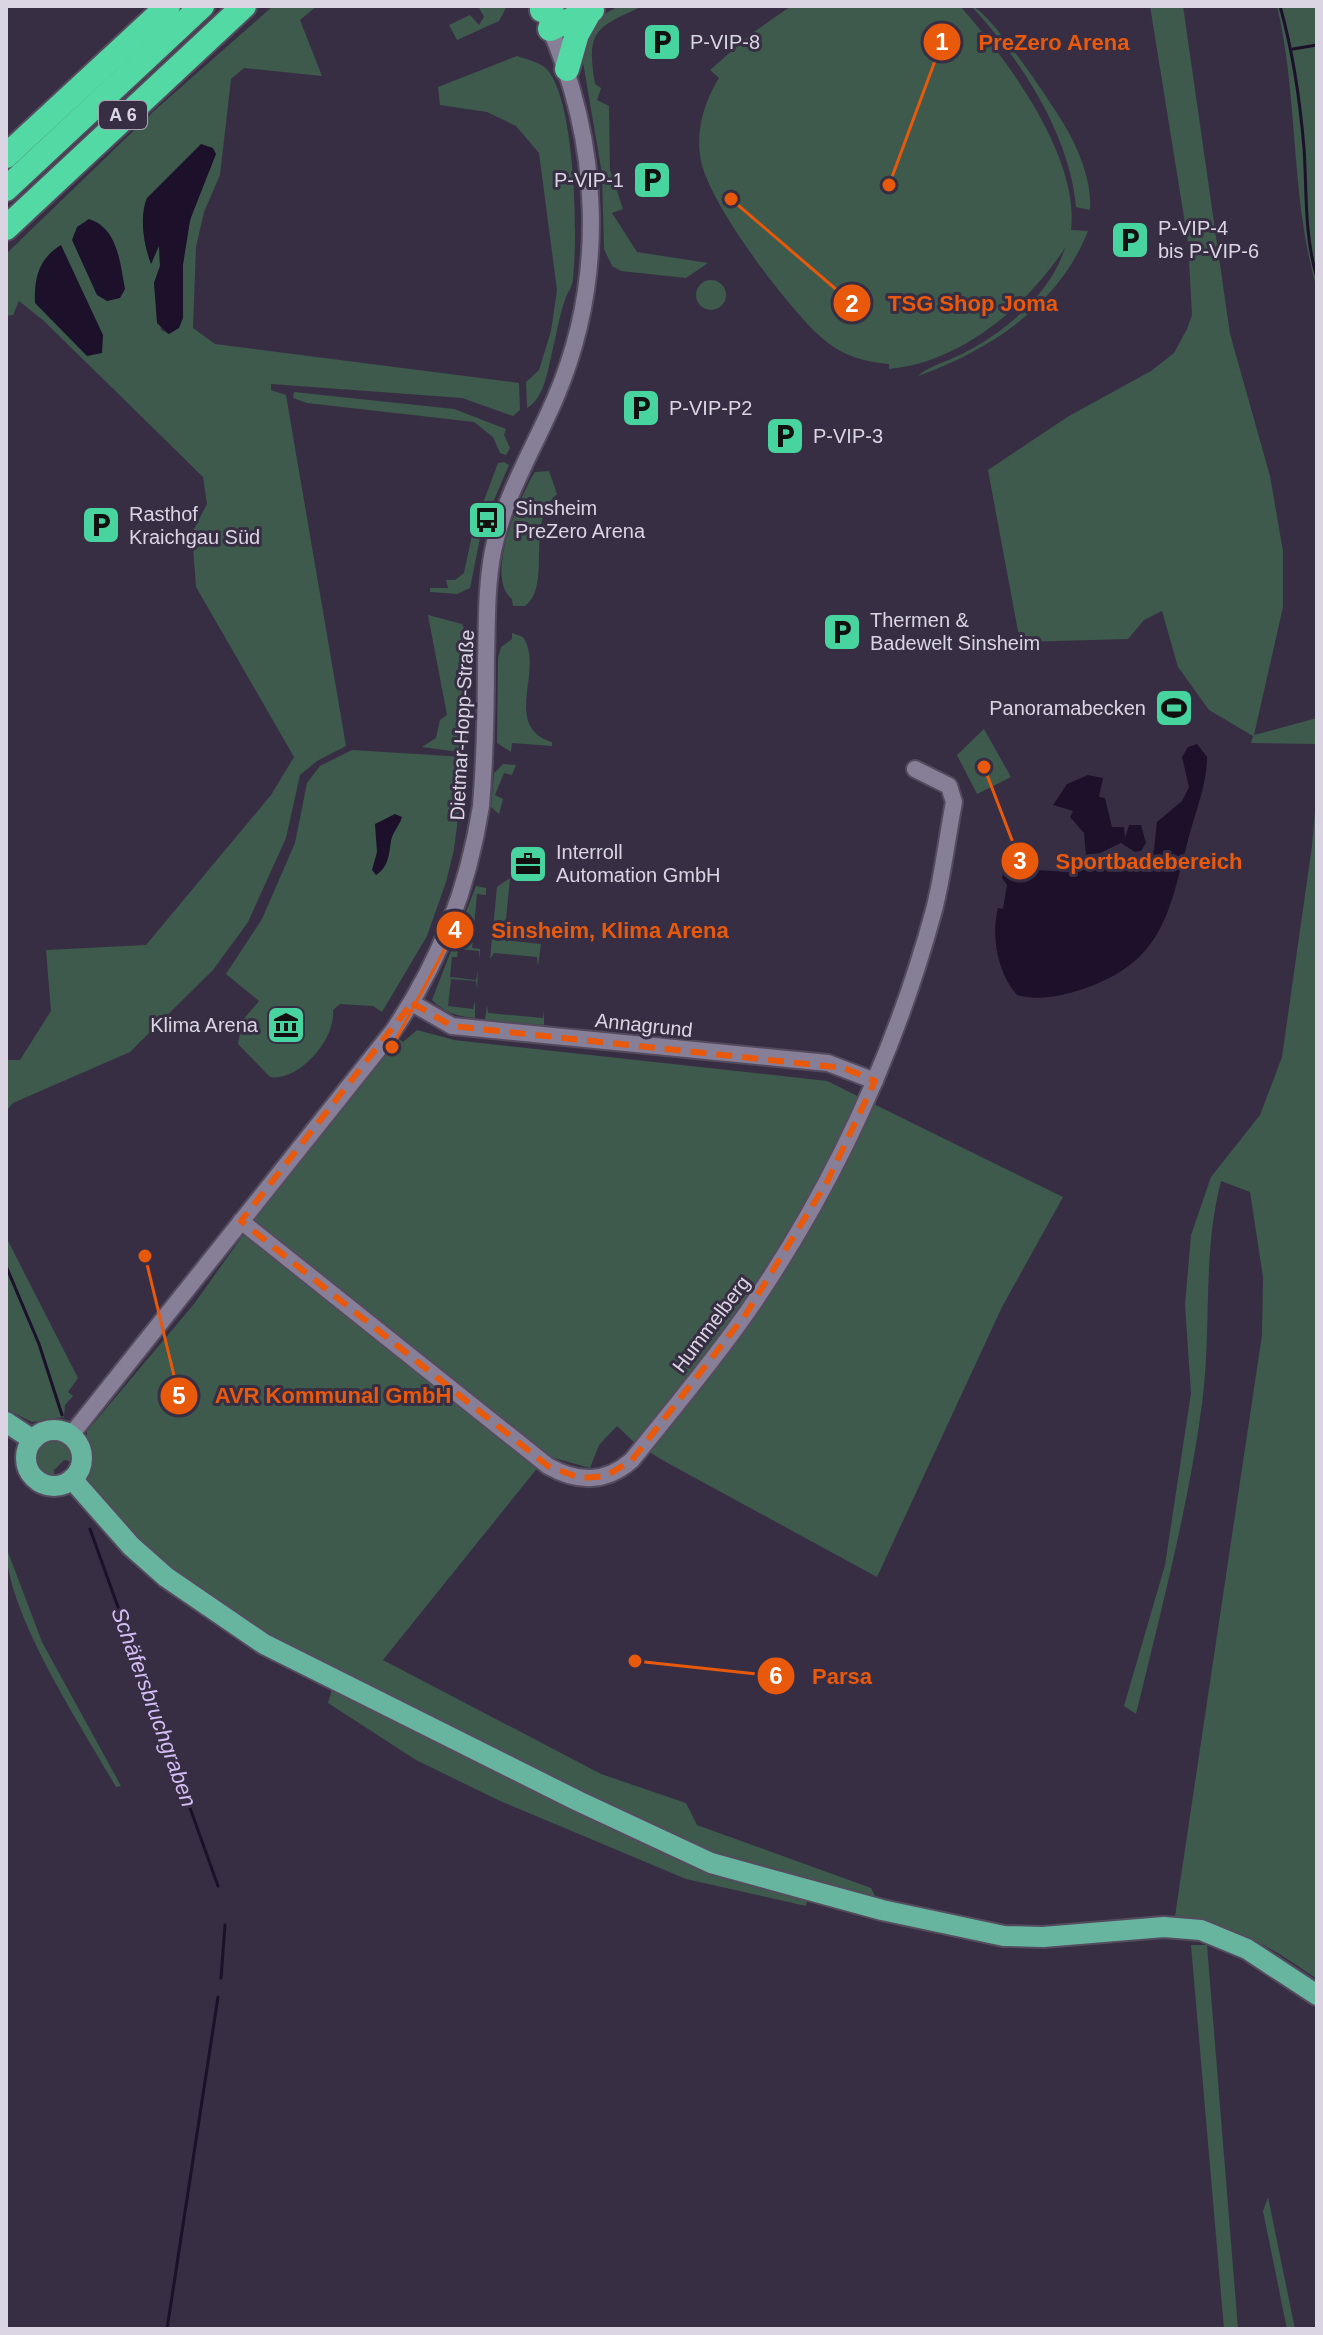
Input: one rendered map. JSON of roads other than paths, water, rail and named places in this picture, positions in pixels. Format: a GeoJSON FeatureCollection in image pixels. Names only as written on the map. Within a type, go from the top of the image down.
{"type":"FeatureCollection","features":[{"type":"Feature","properties":{"kind":"highway"},"geometry":{"type":"LineString","coordinates":[[6,156],[168,6]]}},
{"type":"Feature","properties":{"kind":"highway","name":"A 6"},"geometry":{"type":"LineString","coordinates":[[6,189],[202,6]]}},
{"type":"Feature","properties":{"kind":"highway","name":"A 6"},"geometry":{"type":"LineString","coordinates":[[6,228],[244,6]]}},
{"type":"Feature","properties":{"kind":"highway"},"geometry":{"type":"LineString","coordinates":[[546,13],[596,8]]}},
{"type":"Feature","properties":{"kind":"highway"},"geometry":{"type":"LineString","coordinates":[[567,69],[577,34],[596,8]]}},
{"type":"Feature","properties":{"kind":"main road"},"geometry":{"type":"LineString","coordinates":[[6,1422],[33,1440]]}},
{"type":"Feature","properties":{"kind":"main road"},"geometry":{"type":"LineString","coordinates":[[51,1430],[71,1435],[82,1456],[72,1479],[53,1486],[35,1478],[26,1459],[33,1440],[51,1430]]}},
{"type":"Feature","properties":{"kind":"main road"},"geometry":{"type":"LineString","coordinates":[[72,1479],[131,1546],[166,1577],[264,1644],[578,1801],[711,1863],[882,1910],[1004,1936],[1043,1937],[1164,1927],[1201,1930],[1247,1949],[1317,1995]]}},
{"type":"Feature","properties":{"kind":"street","name":"Dietmar-Hopp-Straße"},"geometry":{"type":"LineString","coordinates":[[71,1435],[412,1003],[447,936],[475,847],[485,755],[489,578],[498,532],[512,490],[567,368],[587,281],[592,224],[582,123],[567,69],[546,13]]}},
{"type":"Feature","properties":{"kind":"street","name":"Hummelberg"},"geometry":{"type":"LineString","coordinates":[[241,1221],[548,1466],[568,1475],[598,1478],[620,1471],[632,1460],[746,1314],[827,1182],[875,1081],[934,908],[954,802],[949,786],[915,769]]}},
{"type":"Feature","properties":{"kind":"street","name":"Annagrund"},"geometry":{"type":"LineString","coordinates":[[412,1003],[452,1026],[828,1063],[875,1081]]}},
{"type":"Feature","properties":{"kind":"waterway"},"geometry":{"type":"LineString","coordinates":[[1280,6],[1298,94],[1308,229],[1317,278]]}},
{"type":"Feature","properties":{"kind":"waterway"},"geometry":{"type":"LineString","coordinates":[[1293,49],[1317,45]]}},
{"type":"Feature","properties":{"kind":"waterway","name":"Schäfersbruchgraben"},"geometry":{"type":"LineString","coordinates":[[6,1266],[39,1344],[62,1415]]}},
{"type":"Feature","properties":{"kind":"waterway","name":"Schäfersbruchgraben"},"geometry":{"type":"LineString","coordinates":[[90,1529],[218,1886]]}},
{"type":"Feature","properties":{"kind":"waterway","name":"Schäfersbruchgraben"},"geometry":{"type":"LineString","coordinates":[[221,1978],[225,1925]]}},
{"type":"Feature","properties":{"kind":"waterway","name":"Schäfersbruchgraben"},"geometry":{"type":"LineString","coordinates":[[167,2329],[218,1997]]}},
{"type":"Feature","properties":{"kind":"place","name":"P-VIP-8"},"geometry":{"type":"Point","coordinates":[662,42]}},
{"type":"Feature","properties":{"kind":"place","name":"P-VIP-1"},"geometry":{"type":"Point","coordinates":[652,180]}},
{"type":"Feature","properties":{"kind":"place","name":"PreZero Arena"},"geometry":{"type":"Point","coordinates":[889,185]}},
{"type":"Feature","properties":{"kind":"place","name":"TSG Shop Joma"},"geometry":{"type":"Point","coordinates":[731,199]}},
{"type":"Feature","properties":{"kind":"place","name":"P-VIP-4 bis P-VIP-6"},"geometry":{"type":"Point","coordinates":[1130,240]}},
{"type":"Feature","properties":{"kind":"place","name":"P-VIP-P2"},"geometry":{"type":"Point","coordinates":[641,408]}},
{"type":"Feature","properties":{"kind":"place","name":"P-VIP-3"},"geometry":{"type":"Point","coordinates":[785,436]}},
{"type":"Feature","properties":{"kind":"place","name":"Sinsheim PreZero Arena"},"geometry":{"type":"Point","coordinates":[487,520]}},
{"type":"Feature","properties":{"kind":"place","name":"Rasthof Kraichgau Süd"},"geometry":{"type":"Point","coordinates":[101,525]}},
{"type":"Feature","properties":{"kind":"place","name":"Thermen & Badewelt Sinsheim"},"geometry":{"type":"Point","coordinates":[842,632]}},
{"type":"Feature","properties":{"kind":"place","name":"Panoramabecken"},"geometry":{"type":"Point","coordinates":[1174,708]}},
{"type":"Feature","properties":{"kind":"place","name":"Sportbadebereich"},"geometry":{"type":"Point","coordinates":[984,767]}},
{"type":"Feature","properties":{"kind":"place","name":"Interroll Automation GmbH"},"geometry":{"type":"Point","coordinates":[528,864]}},
{"type":"Feature","properties":{"kind":"place","name":"Klima Arena"},"geometry":{"type":"Point","coordinates":[286,1025]}},
{"type":"Feature","properties":{"kind":"place","name":"Sinsheim, Klima Arena"},"geometry":{"type":"Point","coordinates":[392,1047]}},
{"type":"Feature","properties":{"kind":"place","name":"AVR Kommunal GmbH"},"geometry":{"type":"Point","coordinates":[145,1256]}},
{"type":"Feature","properties":{"kind":"place","name":"Parsa"},"geometry":{"type":"Point","coordinates":[635,1661]}}]}
